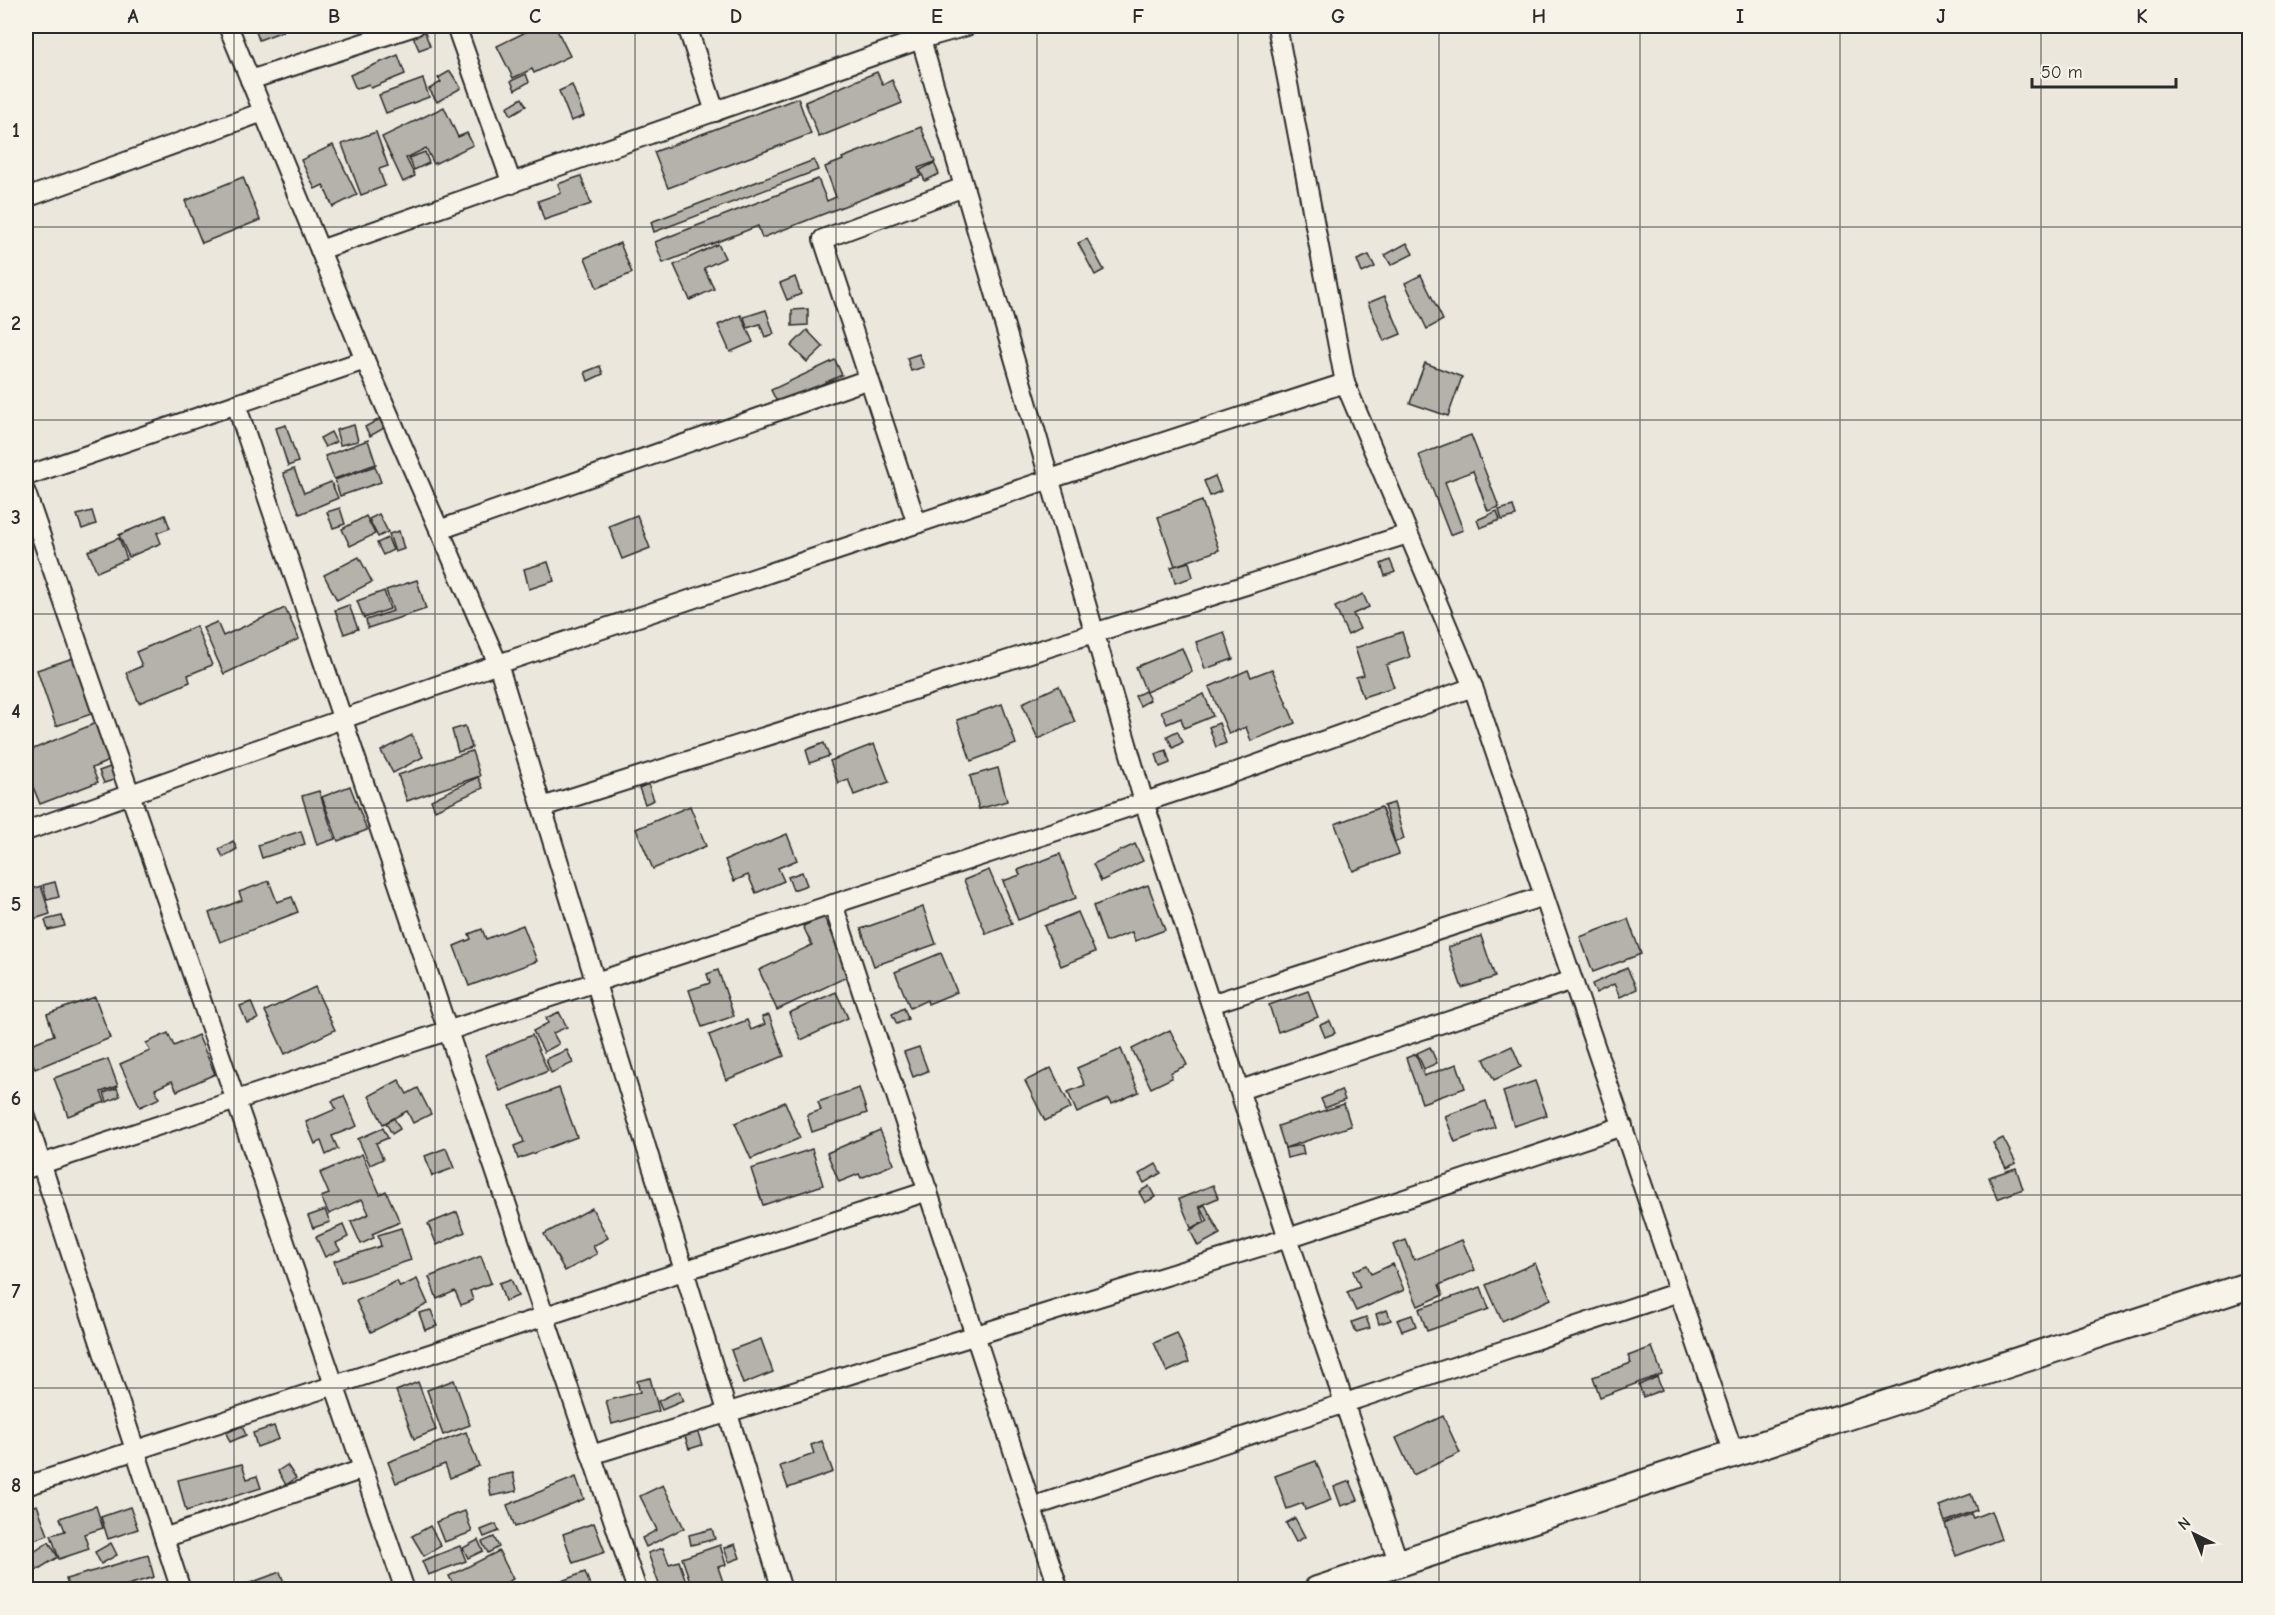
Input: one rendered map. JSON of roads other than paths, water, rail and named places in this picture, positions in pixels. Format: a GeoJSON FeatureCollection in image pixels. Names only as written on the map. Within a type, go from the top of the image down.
{"type":"FeatureCollection","features":[{"type":"Feature","properties":{"kind":"main road"},"geometry":{"type":"LineString","coordinates":[[1317,1590],[2250,1285]]}},
{"type":"Feature","properties":{"kind":"street"},"geometry":{"type":"LineString","coordinates":[[228,26],[364,360],[498,664],[782,1590]]}},
{"type":"Feature","properties":{"kind":"street"},"geometry":{"type":"LineString","coordinates":[[250,80],[415,26]]}},
{"type":"Feature","properties":{"kind":"street"},"geometry":{"type":"LineString","coordinates":[[456,26],[512,184]]}},
{"type":"Feature","properties":{"kind":"street"},"geometry":{"type":"LineString","coordinates":[[687,26],[715,112]]}},
{"type":"Feature","properties":{"kind":"street"},"geometry":{"type":"LineString","coordinates":[[320,250],[715,112],[919,32],[967,26]]}},
{"type":"Feature","properties":{"kind":"street"},"geometry":{"type":"LineString","coordinates":[[1277,26],[1345,383],[1473,687],[1734,1454]]}},
{"type":"Feature","properties":{"kind":"street"},"geometry":{"type":"LineString","coordinates":[[919,32],[1144,802],[1288,1238],[1399,1564]]}},
{"type":"Feature","properties":{"kind":"street"},"geometry":{"type":"LineString","coordinates":[[26,198],[263,112]]}},
{"type":"Feature","properties":{"kind":"street"},"geometry":{"type":"LineString","coordinates":[[917,524],[823,239],[964,187]]}},
{"type":"Feature","properties":{"kind":"street"},"geometry":{"type":"LineString","coordinates":[[26,476],[364,360]]}},
{"type":"Feature","properties":{"kind":"street"},"geometry":{"type":"LineString","coordinates":[[439,530],[869,379]]}},
{"type":"Feature","properties":{"kind":"street"},"geometry":{"type":"LineString","coordinates":[[26,831],[498,664],[1345,383]]}},
{"type":"Feature","properties":{"kind":"street"},"geometry":{"type":"LineString","coordinates":[[236,404],[637,1590]]}},
{"type":"Feature","properties":{"kind":"street"},"geometry":{"type":"LineString","coordinates":[[26,493],[405,1590]]}},
{"type":"Feature","properties":{"kind":"street"},"geometry":{"type":"LineString","coordinates":[[542,807],[1408,534]]}},
{"type":"Feature","properties":{"kind":"street"},"geometry":{"type":"LineString","coordinates":[[33,1167],[1144,802],[1473,687]]}},
{"type":"Feature","properties":{"kind":"street"},"geometry":{"type":"LineString","coordinates":[[1211,1004],[1544,896]]}},
{"type":"Feature","properties":{"kind":"street"},"geometry":{"type":"LineString","coordinates":[[834,904],[1059,1590]]}},
{"type":"Feature","properties":{"kind":"street"},"geometry":{"type":"LineString","coordinates":[[1240,1090],[1573,980]]}},
{"type":"Feature","properties":{"kind":"street"},"geometry":{"type":"LineString","coordinates":[[26,1117],[33,1167],[135,1449],[181,1590]]}},
{"type":"Feature","properties":{"kind":"street"},"geometry":{"type":"LineString","coordinates":[[591,1455],[1288,1238],[1623,1126]]}},
{"type":"Feature","properties":{"kind":"street"},"geometry":{"type":"LineString","coordinates":[[26,1486],[928,1191]]}},
{"type":"Feature","properties":{"kind":"street"},"geometry":{"type":"LineString","coordinates":[[1032,1507],[1679,1292]]}},
{"type":"Feature","properties":{"kind":"street"},"geometry":{"type":"LineString","coordinates":[[164,1538],[363,1469]]}}]}
